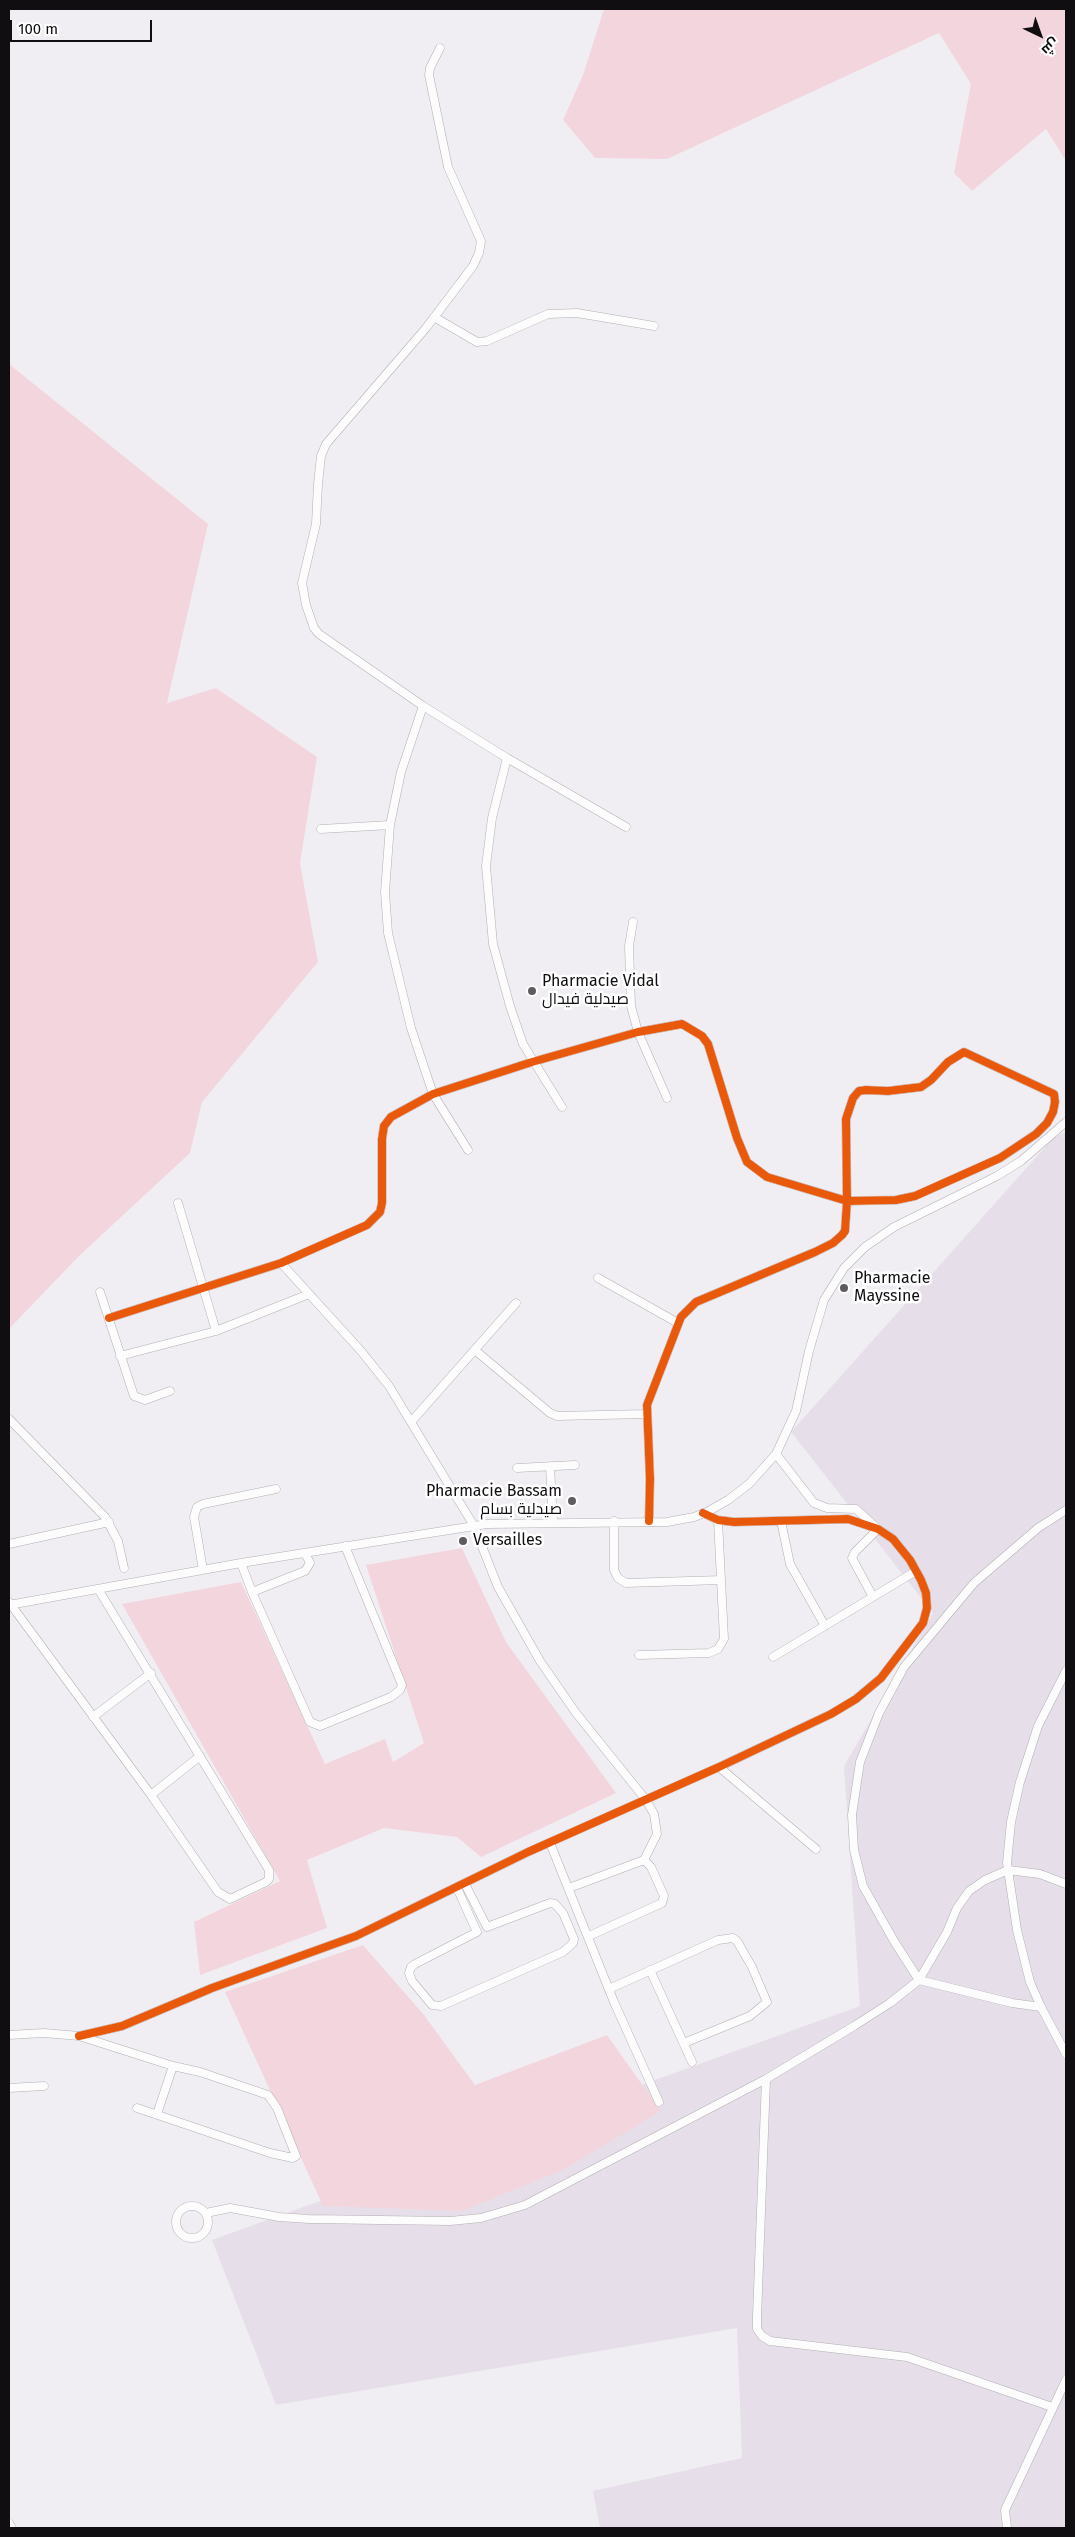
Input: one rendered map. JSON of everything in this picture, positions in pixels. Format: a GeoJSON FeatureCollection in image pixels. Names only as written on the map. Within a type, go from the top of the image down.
{"type":"FeatureCollection","features":[{"type":"Feature","properties":{"kind":"street"},"geometry":{"type":"LineString","coordinates":[[440,48],[430,68],[429,75],[448,167],[481,241],[479,253],[473,266],[434,317],[326,444],[321,456],[316,524],[302,583],[306,604],[314,628],[319,634],[423,706],[506,758],[626,827]]}},
{"type":"Feature","properties":{"kind":"street"},"geometry":{"type":"LineString","coordinates":[[434,317],[477,342],[487,341],[548,314],[577,313],[654,326]]}},
{"type":"Feature","properties":{"kind":"street"},"geometry":{"type":"LineString","coordinates":[[423,706],[401,772],[390,825],[385,892],[388,933],[411,1028],[433,1094],[468,1150]]}},
{"type":"Feature","properties":{"kind":"street"},"geometry":{"type":"LineString","coordinates":[[506,758],[492,818],[486,866],[493,944],[500,974],[517,1028],[532,1062],[562,1107]]}},
{"type":"Feature","properties":{"kind":"street"},"geometry":{"type":"LineString","coordinates":[[321,829],[390,825]]}},
{"type":"Feature","properties":{"kind":"street"},"geometry":{"type":"LineString","coordinates":[[633,922],[628,946],[631,1006],[638,1032],[667,1098]]}},
{"type":"Feature","properties":{"kind":"street"},"geometry":{"type":"LineString","coordinates":[[109,1318],[281,1263],[367,1225],[380,1212],[382,1203],[382,1139],[384,1126],[391,1117],[433,1094],[532,1062],[638,1032],[682,1024],[702,1036],[708,1044],[737,1138],[748,1162],[767,1177],[847,1201],[896,1200],[915,1196],[1000,1158],[1036,1134],[1050,1119],[1055,1106],[1054,1094],[964,1052],[948,1062],[931,1080],[921,1087],[859,1092],[849,1104],[846,1119],[847,1201],[845,1231],[834,1243],[696,1302],[682,1313],[652,1388],[646,1414],[650,1479],[649,1521]]}},
{"type":"Feature","properties":{"kind":"street"},"geometry":{"type":"LineString","coordinates":[[98,1589],[151,1673],[269,1870],[269,1879],[266,1882],[230,1899],[218,1892],[151,1795],[9,1604],[241,1563],[474,1526],[614,1521],[667,1522],[694,1517],[703,1513],[728,1500],[749,1484],[776,1454],[796,1411],[809,1351],[824,1300],[844,1268],[865,1247],[894,1227],[997,1176],[1021,1161],[1066,1122]]}},
{"type":"Feature","properties":{"kind":"street"},"geometry":{"type":"LineString","coordinates":[[178,1203],[216,1331]]}},
{"type":"Feature","properties":{"kind":"street"},"geometry":{"type":"LineString","coordinates":[[281,1263],[380,1374],[474,1526],[498,1587],[540,1661],[585,1725],[646,1800],[654,1814],[657,1834],[644,1860],[569,1888]]}},
{"type":"Feature","properties":{"kind":"street"},"geometry":{"type":"LineString","coordinates":[[598,1278],[678,1323]]}},
{"type":"Feature","properties":{"kind":"street"},"geometry":{"type":"LineString","coordinates":[[100,1292],[134,1396],[145,1400],[170,1391]]}},
{"type":"Feature","properties":{"kind":"street"},"geometry":{"type":"LineString","coordinates":[[120,1356],[216,1331],[309,1294]]}},
{"type":"Feature","properties":{"kind":"street"},"geometry":{"type":"LineString","coordinates":[[410,1422],[476,1351],[516,1304]]}},
{"type":"Feature","properties":{"kind":"street"},"geometry":{"type":"LineString","coordinates":[[476,1351],[545,1409],[556,1416],[646,1414]]}},
{"type":"Feature","properties":{"kind":"street"},"geometry":{"type":"LineString","coordinates":[[9,1419],[109,1522],[118,1541],[124,1568]]}},
{"type":"Feature","properties":{"kind":"street"},"geometry":{"type":"LineString","coordinates":[[79,2036],[122,2026],[212,1988],[356,1936],[550,1843],[719,1768],[831,1714],[856,1699],[881,1678],[923,1623],[927,1608],[926,1593],[916,1571],[893,1539],[878,1529],[856,1509],[827,1508],[814,1503],[776,1454]]}},
{"type":"Feature","properties":{"kind":"street"},"geometry":{"type":"LineString","coordinates":[[518,1468],[575,1465]]}},
{"type":"Feature","properties":{"kind":"street"},"geometry":{"type":"LineString","coordinates":[[550,1466],[553,1523]]}},
{"type":"Feature","properties":{"kind":"street"},"geometry":{"type":"LineString","coordinates":[[203,1570],[194,1517],[197,1507],[203,1504],[276,1489]]}},
{"type":"Feature","properties":{"kind":"street"},"geometry":{"type":"LineString","coordinates":[[1041,2007],[1012,2003],[919,1980],[863,1886],[854,1850],[852,1815],[860,1762],[879,1713],[904,1667],[974,1583],[1038,1528],[1066,1510]]}},
{"type":"Feature","properties":{"kind":"street"},"geometry":{"type":"LineString","coordinates":[[703,1513],[718,1520],[848,1519],[878,1529]]}},
{"type":"Feature","properties":{"kind":"street"},"geometry":{"type":"LineString","coordinates":[[639,1655],[709,1653],[718,1649],[724,1639],[718,1520]]}},
{"type":"Feature","properties":{"kind":"street"},"geometry":{"type":"LineString","coordinates":[[614,1521],[614,1570],[618,1578],[626,1583],[721,1580]]}},
{"type":"Feature","properties":{"kind":"street"},"geometry":{"type":"LineString","coordinates":[[781,1521],[790,1564],[825,1626]]}},
{"type":"Feature","properties":{"kind":"street"},"geometry":{"type":"LineString","coordinates":[[9,1544],[109,1522]]}},
{"type":"Feature","properties":{"kind":"street"},"geometry":{"type":"LineString","coordinates":[[873,1596],[852,1558],[855,1552],[878,1529]]}},
{"type":"Feature","properties":{"kind":"street"},"geometry":{"type":"LineString","coordinates":[[241,1563],[310,1722],[320,1726],[391,1697],[400,1690],[401,1679],[345,1546]]}},
{"type":"Feature","properties":{"kind":"street"},"geometry":{"type":"LineString","coordinates":[[252,1592],[305,1571],[310,1563],[305,1553]]}},
{"type":"Feature","properties":{"kind":"street"},"geometry":{"type":"LineString","coordinates":[[773,1657],[916,1571]]}},
{"type":"Feature","properties":{"kind":"street"},"geometry":{"type":"LineString","coordinates":[[1066,1671],[1038,1726],[1020,1782],[1009,1838],[1008,1870],[1017,1930],[1030,1982],[1066,2054]]}},
{"type":"Feature","properties":{"kind":"street"},"geometry":{"type":"LineString","coordinates":[[93,1718],[151,1673]]}},
{"type":"Feature","properties":{"kind":"street"},"geometry":{"type":"LineString","coordinates":[[151,1795],[200,1756]]}},
{"type":"Feature","properties":{"kind":"street"},"geometry":{"type":"LineString","coordinates":[[719,1768],[816,1849]]}},
{"type":"Feature","properties":{"kind":"street"},"geometry":{"type":"LineString","coordinates":[[550,1843],[609,1989],[659,2102]]}},
{"type":"Feature","properties":{"kind":"street"},"geometry":{"type":"LineString","coordinates":[[589,1936],[662,1903],[664,1896],[651,1866],[644,1860]]}},
{"type":"Feature","properties":{"kind":"street"},"geometry":{"type":"LineString","coordinates":[[206,2213],[207,2226],[198,2236],[189,2238],[178,2230],[176,2222],[181,2209],[194,2206],[206,2213],[230,2208],[280,2217],[309,2219],[450,2220],[481,2218],[525,2204],[766,2079],[890,2003],[919,1980],[969,1891],[1008,1870],[1040,1874],[1066,1884]]}},
{"type":"Feature","properties":{"kind":"street"},"geometry":{"type":"LineString","coordinates":[[457,1888],[477,1932],[410,1967],[409,1973],[412,1981],[432,2004],[441,2006],[563,1952],[573,1943],[574,1939],[562,1913],[555,1904],[550,1903],[487,1927],[465,1884]]}},
{"type":"Feature","properties":{"kind":"street"},"geometry":{"type":"LineString","coordinates":[[609,1989],[718,1940],[733,1938],[752,1966],[767,2002],[750,2016],[684,2043]]}},
{"type":"Feature","properties":{"kind":"street"},"geometry":{"type":"LineString","coordinates":[[650,1970],[692,2062]]}},
{"type":"Feature","properties":{"kind":"street"},"geometry":{"type":"LineString","coordinates":[[9,2035],[44,2033],[79,2036],[173,2066],[200,2072],[268,2095],[277,2108],[296,2156],[293,2158],[270,2153],[137,2108]]}},
{"type":"Feature","properties":{"kind":"street"},"geometry":{"type":"LineString","coordinates":[[157,2114],[173,2066]]}},
{"type":"Feature","properties":{"kind":"street"},"geometry":{"type":"LineString","coordinates":[[766,2079],[757,2318],[757,2329],[762,2336],[770,2341],[906,2357],[1052,2407]]}},
{"type":"Feature","properties":{"kind":"street"},"geometry":{"type":"LineString","coordinates":[[9,2088],[44,2086]]}},
{"type":"Feature","properties":{"kind":"street"},"geometry":{"type":"LineString","coordinates":[[1008,2528],[1005,2510],[1066,2380]]}},
{"type":"Feature","properties":{"kind":"street"},"geometry":{"type":"LineString","coordinates":[[9,2523],[12,2528]]}},
{"type":"Feature","properties":{"kind":"shaded area"},"geometry":{"type":"Polygon","coordinates":[[[604,9],[1066,9],[1066,161],[1046,129],[972,191],[954,173],[971,84],[939,33],[667,159],[595,158],[563,120],[583,75],[604,9]]]}},
{"type":"Feature","properties":{"kind":"shaded area"},"geometry":{"type":"Polygon","coordinates":[[[9,364],[208,524],[167,703],[216,688],[317,757],[300,863],[318,962],[202,1102],[190,1153],[79,1256],[9,1329],[9,364]]]}},
{"type":"Feature","properties":{"kind":"shaded area"},"geometry":{"type":"Polygon","coordinates":[[[1066,1132],[1066,2528],[600,2528],[593,2491],[742,2458],[737,2328],[276,2405],[212,2240],[860,2006],[844,1766],[933,1613],[791,1432],[1054,1137],[1066,1132]]]}},
{"type":"Feature","properties":{"kind":"shaded area"},"geometry":{"type":"Polygon","coordinates":[[[462,1548],[506,1642],[616,1793],[481,1857],[457,1837],[384,1828],[307,1860],[327,1928],[200,1975],[194,1922],[280,1881],[122,1604],[241,1582],[325,1764],[385,1739],[393,1762],[424,1743],[366,1565],[462,1548]]]}},
{"type":"Feature","properties":{"kind":"shaded area"},"geometry":{"type":"Polygon","coordinates":[[[363,1945],[424,2015],[475,2085],[607,2035],[661,2111],[563,2170],[462,2211],[323,2206],[225,1992],[363,1945]]]}},
{"type":"Feature","properties":{"kind":"cycle path"},"geometry":{"type":"LineString","coordinates":[[109,1318],[281,1263],[367,1225],[380,1212],[382,1203],[382,1139],[384,1126],[391,1117],[433,1094],[532,1062],[638,1032],[682,1024],[702,1036],[708,1044],[737,1138],[747,1162],[767,1177],[847,1201],[896,1200],[915,1196],[1000,1158],[1036,1134],[1047,1123],[1053,1112],[1054,1094],[964,1052],[948,1062],[931,1080],[921,1087],[888,1091],[859,1091],[853,1098],[846,1119],[847,1201],[845,1231],[842,1235],[833,1243],[815,1252],[696,1302],[681,1317],[647,1405],[650,1479],[649,1521]]}},
{"type":"Feature","properties":{"kind":"cycle path"},"geometry":{"type":"LineString","coordinates":[[79,2036],[122,2026],[212,1988],[356,1936],[528,1852],[719,1767],[831,1714],[856,1699],[881,1678],[923,1623],[927,1608],[926,1593],[921,1580],[910,1560],[893,1539],[878,1529],[848,1519],[734,1522],[718,1520],[703,1513]]}},
{"type":"Feature","properties":{"kind":"place","name":"Pharmacie Vidal صيدلية فيدال"},"geometry":{"type":"Point","coordinates":[532,991]}},
{"type":"Feature","properties":{"kind":"place","name":"Pharmacie Mayssine"},"geometry":{"type":"Point","coordinates":[844,1288]}},
{"type":"Feature","properties":{"kind":"place","name":"Pharmacie Bassam صيدلية بسام"},"geometry":{"type":"Point","coordinates":[572,1501]}},
{"type":"Feature","properties":{"kind":"place","name":"Versailles"},"geometry":{"type":"Point","coordinates":[463,1541]}}]}
